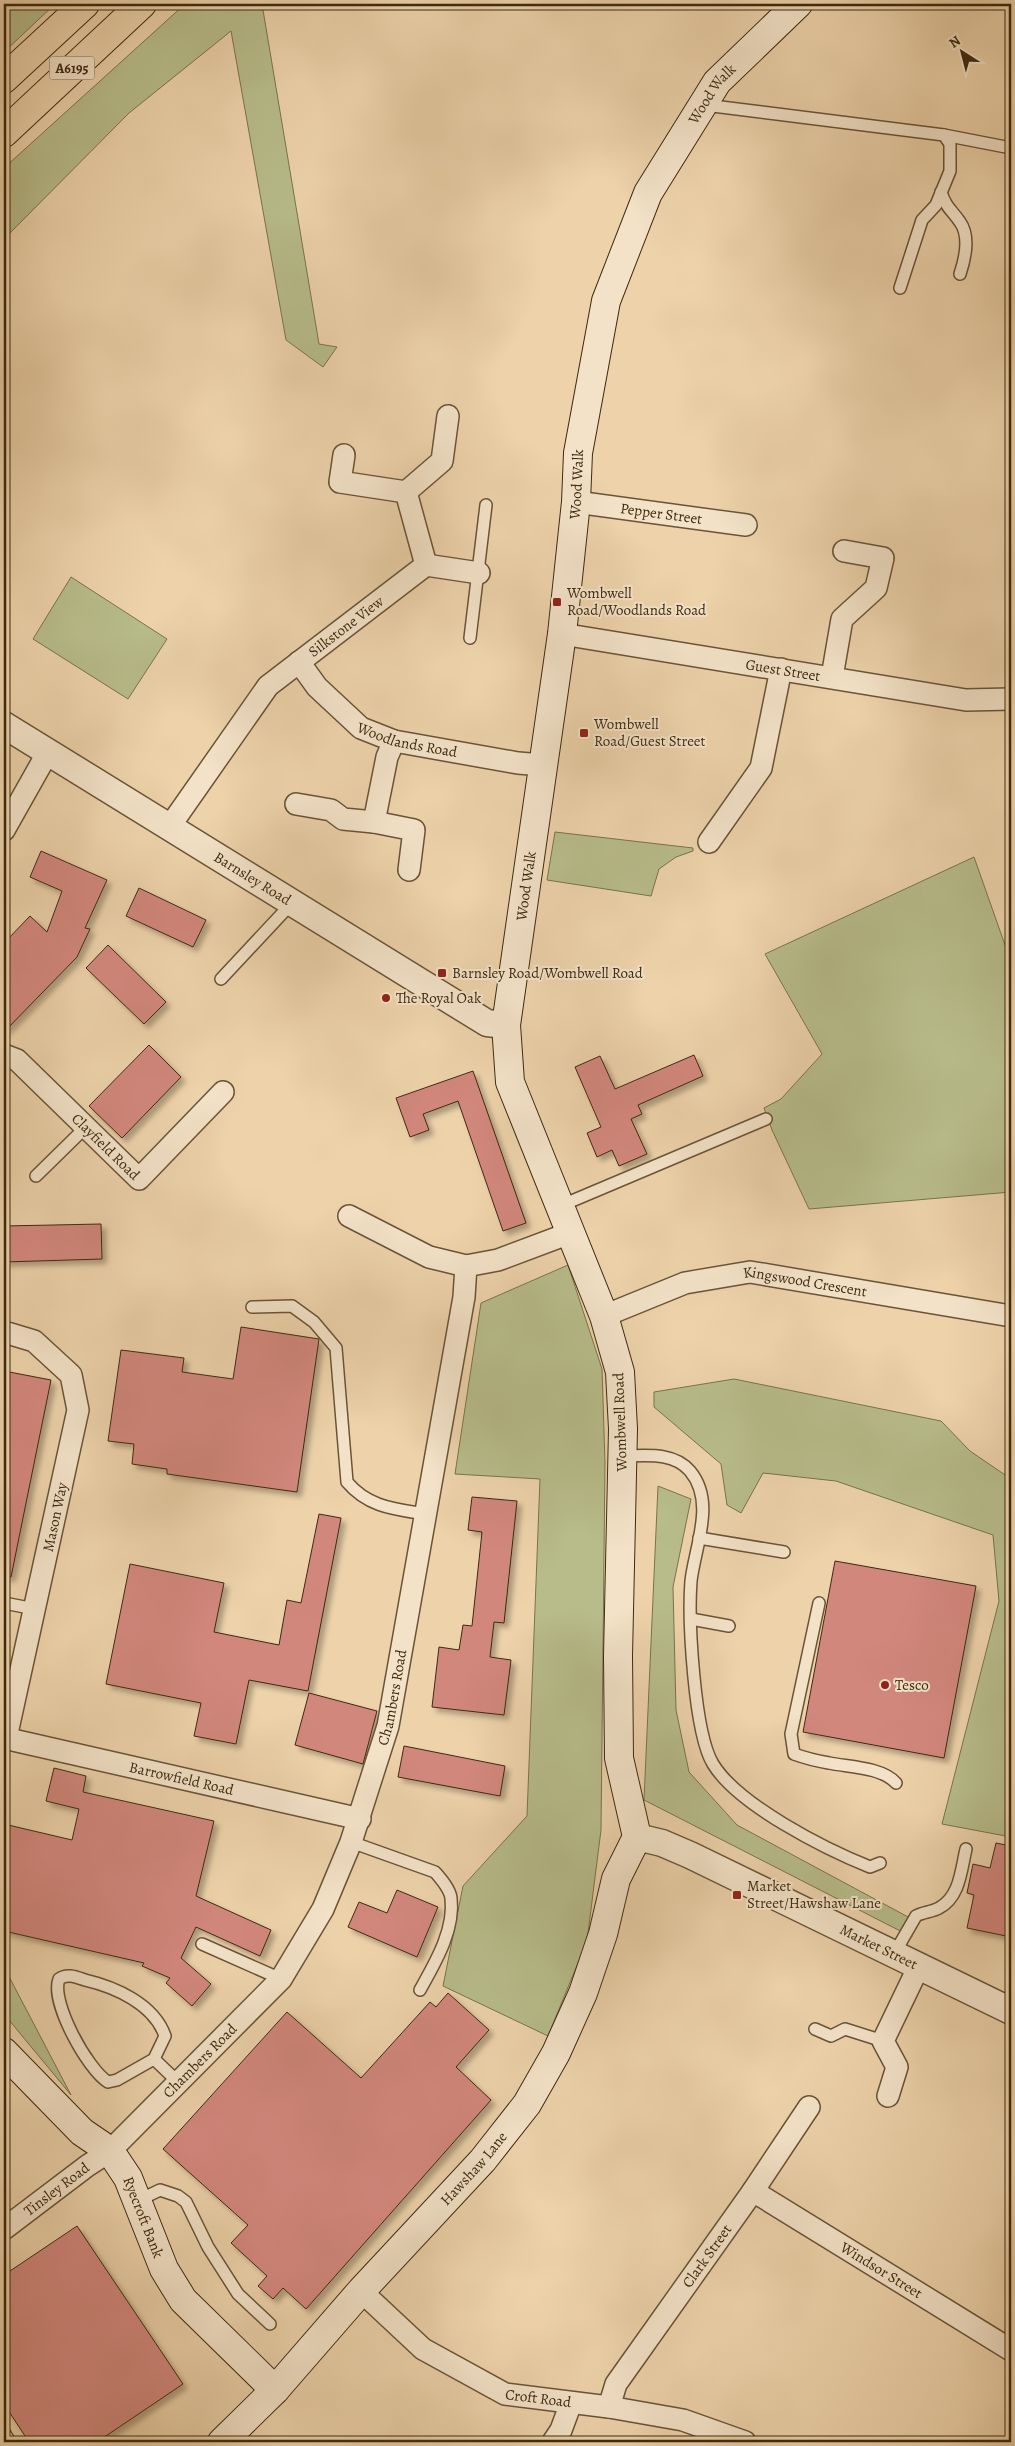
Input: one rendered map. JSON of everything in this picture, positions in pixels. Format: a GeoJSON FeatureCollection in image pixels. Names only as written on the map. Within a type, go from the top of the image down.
{"type":"FeatureCollection","features":[{"type":"Feature","properties":{"kind":"highway","name":"A6195"},"geometry":{"type":"LineString","coordinates":[[4,79],[85,4]]}},
{"type":"Feature","properties":{"kind":"highway","name":"A6195"},"geometry":{"type":"LineString","coordinates":[[4,133],[142,4]]}},
{"type":"Feature","properties":{"kind":"main road","name":"Wood Walk"},"geometry":{"type":"LineString","coordinates":[[506,1025],[562,634],[576,502],[578,453],[606,301],[648,193],[717,82],[798,4]]}},
{"type":"Feature","properties":{"kind":"main road","name":"Wombwell Road"},"geometry":{"type":"LineString","coordinates":[[506,1025],[510,1082],[604,1316],[620,1372],[622,1456],[618,1656],[619,1758],[637,1837]]}},
{"type":"Feature","properties":{"kind":"main road","name":"Hawshaw Lane"},"geometry":{"type":"LineString","coordinates":[[222,2442],[275,2390],[361,2291],[483,2160],[528,2104],[556,2053],[583,1993],[603,1934],[616,1879],[637,1837]]}},
{"type":"Feature","properties":{"kind":"main road","name":"Ryecroft Bank"},"geometry":{"type":"LineString","coordinates":[[4,2052],[82,2132],[110,2150],[128,2178],[164,2269],[183,2300],[275,2390]]}},
{"type":"Feature","properties":{"kind":"street"},"geometry":{"type":"LineString","coordinates":[[344,456],[340,482],[406,492],[442,461],[448,416]]}},
{"type":"Feature","properties":{"kind":"street"},"geometry":{"type":"LineString","coordinates":[[406,492],[426,565],[479,573]]}},
{"type":"Feature","properties":{"kind":"street","name":"Pepper Street"},"geometry":{"type":"LineString","coordinates":[[576,502],[746,525]]}},
{"type":"Feature","properties":{"kind":"street"},"geometry":{"type":"LineString","coordinates":[[832,677],[842,619],[876,588],[883,563],[883,558],[844,551]]}},
{"type":"Feature","properties":{"kind":"street","name":"Silkstone View"},"geometry":{"type":"LineString","coordinates":[[170,826],[268,686],[426,565]]}},
{"type":"Feature","properties":{"kind":"street","name":"Guest Street"},"geometry":{"type":"LineString","coordinates":[[562,634],[1009,706]]}},
{"type":"Feature","properties":{"kind":"street","name":"Woodlands Road"},"geometry":{"type":"LineString","coordinates":[[299,662],[317,687],[361,728],[394,741],[518,763],[543,765]]}},
{"type":"Feature","properties":{"kind":"street"},"geometry":{"type":"LineString","coordinates":[[710,842],[761,768],[781,668]]}},
{"type":"Feature","properties":{"kind":"street","name":"Barnsley Road"},"geometry":{"type":"LineString","coordinates":[[4,725],[487,1023],[506,1025]]}},
{"type":"Feature","properties":{"kind":"street"},"geometry":{"type":"LineString","coordinates":[[374,822],[387,757],[394,741]]}},
{"type":"Feature","properties":{"kind":"street"},"geometry":{"type":"LineString","coordinates":[[4,830],[48,752]]}},
{"type":"Feature","properties":{"kind":"street"},"geometry":{"type":"LineString","coordinates":[[296,804],[331,810],[344,819],[374,822],[414,830],[409,870]]}},
{"type":"Feature","properties":{"kind":"street","name":"Clayfield Road"},"geometry":{"type":"LineString","coordinates":[[4,1055],[17,1060],[139,1178],[223,1092]]}},
{"type":"Feature","properties":{"kind":"street"},"geometry":{"type":"LineString","coordinates":[[349,1216],[429,1257],[466,1266],[498,1260],[570,1234]]}},
{"type":"Feature","properties":{"kind":"street","name":"Chambers Road"},"geometry":{"type":"LineString","coordinates":[[110,2150],[281,1979],[323,1909],[351,1842],[388,1726],[464,1297],[466,1266]]}},
{"type":"Feature","properties":{"kind":"street","name":"Kingswood Crescent"},"geometry":{"type":"LineString","coordinates":[[604,1316],[685,1283],[750,1272],[1011,1316]]}},
{"type":"Feature","properties":{"kind":"street","name":"Mason Way"},"geometry":{"type":"LineString","coordinates":[[4,1332],[34,1341],[71,1375],[78,1410],[5,1738]]}},
{"type":"Feature","properties":{"kind":"street","name":"Barrowfield Road"},"geometry":{"type":"LineString","coordinates":[[5,1738],[360,1818]]}},
{"type":"Feature","properties":{"kind":"street","name":"Market Street"},"geometry":{"type":"LineString","coordinates":[[637,1837],[662,1843],[690,1854],[1011,2011]]}},
{"type":"Feature","properties":{"kind":"street"},"geometry":{"type":"LineString","coordinates":[[888,2096],[897,2067],[883,2041],[919,1966]]}},
{"type":"Feature","properties":{"kind":"street","name":"Clark Street"},"geometry":{"type":"LineString","coordinates":[[609,2407],[616,2384],[753,2191],[809,2107]]}},
{"type":"Feature","properties":{"kind":"street","name":"Tinsley Road"},"geometry":{"type":"LineString","coordinates":[[4,2229],[110,2150]]}},
{"type":"Feature","properties":{"kind":"street","name":"Windsor Street"},"geometry":{"type":"LineString","coordinates":[[753,2191],[1011,2350]]}},
{"type":"Feature","properties":{"kind":"street","name":"Croft Road"},"geometry":{"type":"LineString","coordinates":[[361,2291],[423,2349],[505,2394],[609,2407],[683,2420],[745,2442]]}},
{"type":"Feature","properties":{"kind":"street"},"geometry":{"type":"LineString","coordinates":[[553,2442],[561,2430],[571,2403]]}},
{"type":"Feature","properties":{"kind":"lane"},"geometry":{"type":"LineString","coordinates":[[703,105],[944,135],[1011,148]]}},
{"type":"Feature","properties":{"kind":"lane"},"geometry":{"type":"LineString","coordinates":[[900,288],[922,220],[936,205],[950,171],[950,144],[944,135]]}},
{"type":"Feature","properties":{"kind":"lane"},"geometry":{"type":"LineString","coordinates":[[941,192],[945,206],[961,223],[964,229],[965,249],[960,274]]}},
{"type":"Feature","properties":{"kind":"lane"},"geometry":{"type":"LineString","coordinates":[[470,638],[486,506]]}},
{"type":"Feature","properties":{"kind":"lane"},"geometry":{"type":"LineString","coordinates":[[221,979],[292,903]]}},
{"type":"Feature","properties":{"kind":"lane"},"geometry":{"type":"LineString","coordinates":[[559,1207],[766,1119]]}},
{"type":"Feature","properties":{"kind":"lane"},"geometry":{"type":"LineString","coordinates":[[36,1176],[86,1127]]}},
{"type":"Feature","properties":{"kind":"lane"},"geometry":{"type":"LineString","coordinates":[[252,1307],[292,1306],[314,1322],[336,1348],[347,1482],[357,1493],[370,1502],[386,1508],[425,1514]]}},
{"type":"Feature","properties":{"kind":"lane"},"geometry":{"type":"LineString","coordinates":[[622,1456],[668,1457],[689,1470],[700,1492],[703,1519],[691,1580],[690,1619],[699,1720],[704,1746],[713,1765],[728,1782],[756,1805],[798,1832],[870,1867],[880,1863]]}},
{"type":"Feature","properties":{"kind":"lane"},"geometry":{"type":"LineString","coordinates":[[699,1538],[784,1552]]}},
{"type":"Feature","properties":{"kind":"lane"},"geometry":{"type":"LineString","coordinates":[[4,1603],[35,1609]]}},
{"type":"Feature","properties":{"kind":"lane"},"geometry":{"type":"LineString","coordinates":[[819,1603],[791,1734],[794,1754],[828,1763],[876,1772],[892,1777],[896,1783]]}},
{"type":"Feature","properties":{"kind":"lane"},"geometry":{"type":"LineString","coordinates":[[690,1619],[729,1626]]}},
{"type":"Feature","properties":{"kind":"lane"},"geometry":{"type":"LineString","coordinates":[[351,1842],[435,1872],[443,1881],[451,1897],[451,1915],[440,1954],[420,1990]]}},
{"type":"Feature","properties":{"kind":"lane"},"geometry":{"type":"LineString","coordinates":[[894,1954],[916,1916],[936,1910],[952,1898],[956,1890],[966,1848]]}},
{"type":"Feature","properties":{"kind":"lane"},"geometry":{"type":"LineString","coordinates":[[202,1944],[281,1979]]}},
{"type":"Feature","properties":{"kind":"lane"},"geometry":{"type":"LineString","coordinates":[[68,1976],[117,1989],[147,2012],[162,2029],[165,2036],[154,2059],[117,2080],[108,2082],[99,2077],[76,2041],[58,1997],[56,1988],[59,1979],[68,1976]]}},
{"type":"Feature","properties":{"kind":"lane"},"geometry":{"type":"LineString","coordinates":[[815,2029],[832,2036],[845,2030],[883,2041]]}},
{"type":"Feature","properties":{"kind":"lane"},"geometry":{"type":"LineString","coordinates":[[154,2059],[179,2083]]}},
{"type":"Feature","properties":{"kind":"lane"},"geometry":{"type":"LineString","coordinates":[[138,2201],[160,2190],[178,2196],[186,2202],[208,2247],[238,2294],[270,2324]]}},
{"type":"Feature","properties":{"kind":"lane"},"geometry":{"type":"LineString","coordinates":[[4,2432],[10,2442]]}},
{"type":"Feature","properties":{"kind":"green space"},"geometry":{"type":"Polygon","coordinates":[[[4,4],[55,4],[4,52],[4,4]]]}},
{"type":"Feature","properties":{"kind":"green space"},"geometry":{"type":"Polygon","coordinates":[[[185,4],[262,4],[319,344],[337,347],[323,367],[286,340],[231,31],[129,113],[4,239],[4,168],[185,4]]]}},
{"type":"Feature","properties":{"kind":"green space"},"geometry":{"type":"Polygon","coordinates":[[[71,577],[167,639],[128,699],[33,639],[71,577]]]}},
{"type":"Feature","properties":{"kind":"green space"},"geometry":{"type":"Polygon","coordinates":[[[555,832],[693,848],[693,851],[676,857],[659,869],[651,896],[547,880],[555,832]]]}},
{"type":"Feature","properties":{"kind":"green space"},"geometry":{"type":"Polygon","coordinates":[[[974,857],[1011,962],[1011,1192],[809,1209],[772,1130],[764,1108],[781,1099],[822,1054],[765,954],[974,857]]]}},
{"type":"Feature","properties":{"kind":"green space"},"geometry":{"type":"Polygon","coordinates":[[[568,1265],[602,1369],[605,1463],[601,1830],[587,1941],[548,2036],[443,1986],[463,1886],[527,1816],[540,1479],[455,1474],[481,1303],[568,1265]]]}},
{"type":"Feature","properties":{"kind":"green space"},"geometry":{"type":"Polygon","coordinates":[[[734,1379],[941,1421],[970,1451],[1011,1479],[1011,1837],[942,1824],[999,1601],[993,1535],[836,1481],[763,1473],[741,1513],[727,1505],[721,1464],[654,1407],[654,1392],[734,1379]]]}},
{"type":"Feature","properties":{"kind":"green space"},"geometry":{"type":"Polygon","coordinates":[[[658,1486],[691,1499],[673,1587],[676,1710],[689,1772],[737,1825],[910,1918],[912,1937],[644,1800],[658,1486]]]}},
{"type":"Feature","properties":{"kind":"green space"},"geometry":{"type":"Polygon","coordinates":[[[4,1967],[71,2095],[4,2014],[4,1967]]]}},
{"type":"Feature","properties":{"kind":"building"},"geometry":{"type":"Polygon","coordinates":[[[41,851],[107,880],[85,928],[90,929],[77,957],[4,1032],[4,943],[30,916],[47,932],[62,891],[30,877],[41,851]]]}},
{"type":"Feature","properties":{"kind":"building"},"geometry":{"type":"Polygon","coordinates":[[[139,888],[206,920],[193,947],[126,916],[139,888]]]}},
{"type":"Feature","properties":{"kind":"building"},"geometry":{"type":"Polygon","coordinates":[[[108,945],[166,1002],[144,1024],[86,968],[108,945]]]}},
{"type":"Feature","properties":{"kind":"building"},"geometry":{"type":"Polygon","coordinates":[[[149,1045],[181,1077],[122,1138],[89,1106],[149,1045]]]}},
{"type":"Feature","properties":{"kind":"building"},"geometry":{"type":"Polygon","coordinates":[[[694,1055],[703,1076],[638,1105],[642,1114],[631,1119],[647,1154],[619,1166],[612,1150],[597,1157],[587,1133],[601,1127],[575,1067],[600,1056],[615,1089],[694,1055]]]}},
{"type":"Feature","properties":{"kind":"building"},"geometry":{"type":"Polygon","coordinates":[[[473,1071],[526,1223],[503,1231],[458,1101],[423,1114],[429,1130],[410,1137],[396,1098],[473,1071]]]}},
{"type":"Feature","properties":{"kind":"building"},"geometry":{"type":"Polygon","coordinates":[[[101,1224],[102,1259],[4,1262],[4,1226],[101,1224]]]}},
{"type":"Feature","properties":{"kind":"building"},"geometry":{"type":"Polygon","coordinates":[[[241,1327],[319,1339],[297,1492],[167,1474],[167,1469],[132,1464],[134,1444],[108,1441],[121,1350],[184,1358],[182,1372],[233,1379],[241,1327]]]}},
{"type":"Feature","properties":{"kind":"building"},"geometry":{"type":"Polygon","coordinates":[[[4,1371],[51,1380],[11,1577],[4,1577],[4,1371]]]}},
{"type":"Feature","properties":{"kind":"building"},"geometry":{"type":"Polygon","coordinates":[[[472,1497],[517,1501],[504,1623],[494,1622],[490,1657],[511,1660],[504,1715],[432,1707],[439,1647],[459,1650],[463,1625],[472,1626],[482,1532],[468,1530],[472,1497]]]}},
{"type":"Feature","properties":{"kind":"building"},"geometry":{"type":"Polygon","coordinates":[[[319,1514],[341,1518],[308,1691],[249,1680],[236,1744],[194,1736],[201,1703],[106,1684],[130,1564],[224,1583],[214,1632],[279,1645],[287,1600],[301,1603],[319,1514]]]}},
{"type":"Feature","properties":{"kind":"building","name":"Tesco"},"geometry":{"type":"Polygon","coordinates":[[[835,1561],[976,1586],[944,1758],[803,1732],[835,1561]]]}},
{"type":"Feature","properties":{"kind":"building"},"geometry":{"type":"Polygon","coordinates":[[[309,1693],[377,1711],[363,1764],[295,1745],[309,1693]]]}},
{"type":"Feature","properties":{"kind":"building"},"geometry":{"type":"Polygon","coordinates":[[[404,1746],[505,1766],[500,1796],[398,1777],[404,1746]]]}},
{"type":"Feature","properties":{"kind":"building"},"geometry":{"type":"Polygon","coordinates":[[[54,1768],[86,1776],[83,1792],[214,1821],[196,1896],[271,1930],[260,1956],[196,1927],[181,1958],[211,1984],[192,2006],[166,1983],[170,1978],[142,1966],[144,1963],[4,1931],[4,1894],[7,1878],[4,1877],[4,1824],[72,1840],[79,1809],[46,1801],[54,1768]]]}},
{"type":"Feature","properties":{"kind":"building"},"geometry":{"type":"Polygon","coordinates":[[[996,1843],[1011,1846],[1007,1865],[1011,1866],[1011,1937],[967,1928],[974,1895],[967,1893],[973,1864],[990,1868],[996,1843]]]}},
{"type":"Feature","properties":{"kind":"building"},"geometry":{"type":"Polygon","coordinates":[[[397,1890],[438,1907],[417,1957],[348,1927],[359,1902],[387,1913],[397,1890]]]}},
{"type":"Feature","properties":{"kind":"building"},"geometry":{"type":"Polygon","coordinates":[[[448,1993],[489,2030],[456,2067],[491,2100],[306,2309],[283,2288],[273,2299],[258,2286],[267,2276],[231,2243],[248,2225],[163,2149],[287,2012],[361,2078],[430,2002],[436,2007],[448,1993]]]}},
{"type":"Feature","properties":{"kind":"building"},"geometry":{"type":"Polygon","coordinates":[[[77,2226],[183,2384],[97,2442],[29,2442],[4,2404],[4,2275],[77,2226]]]}},
{"type":"Feature","properties":{"kind":"place","name":"Wombwell Road/Woodlands Road"},"geometry":{"type":"Point","coordinates":[557,602]}},
{"type":"Feature","properties":{"kind":"place","name":"Wombwell Road/Guest Street"},"geometry":{"type":"Point","coordinates":[584,733]}},
{"type":"Feature","properties":{"kind":"place","name":"Barnsley Road/Wombwell Road"},"geometry":{"type":"Point","coordinates":[442,973]}},
{"type":"Feature","properties":{"kind":"place","name":"The Royal Oak"},"geometry":{"type":"Point","coordinates":[386,998]}},
{"type":"Feature","properties":{"kind":"place","name":"Tesco"},"geometry":{"type":"Point","coordinates":[885,1685]}},
{"type":"Feature","properties":{"kind":"place","name":"Market Street/Hawshaw Lane"},"geometry":{"type":"Point","coordinates":[737,1895]}}]}
